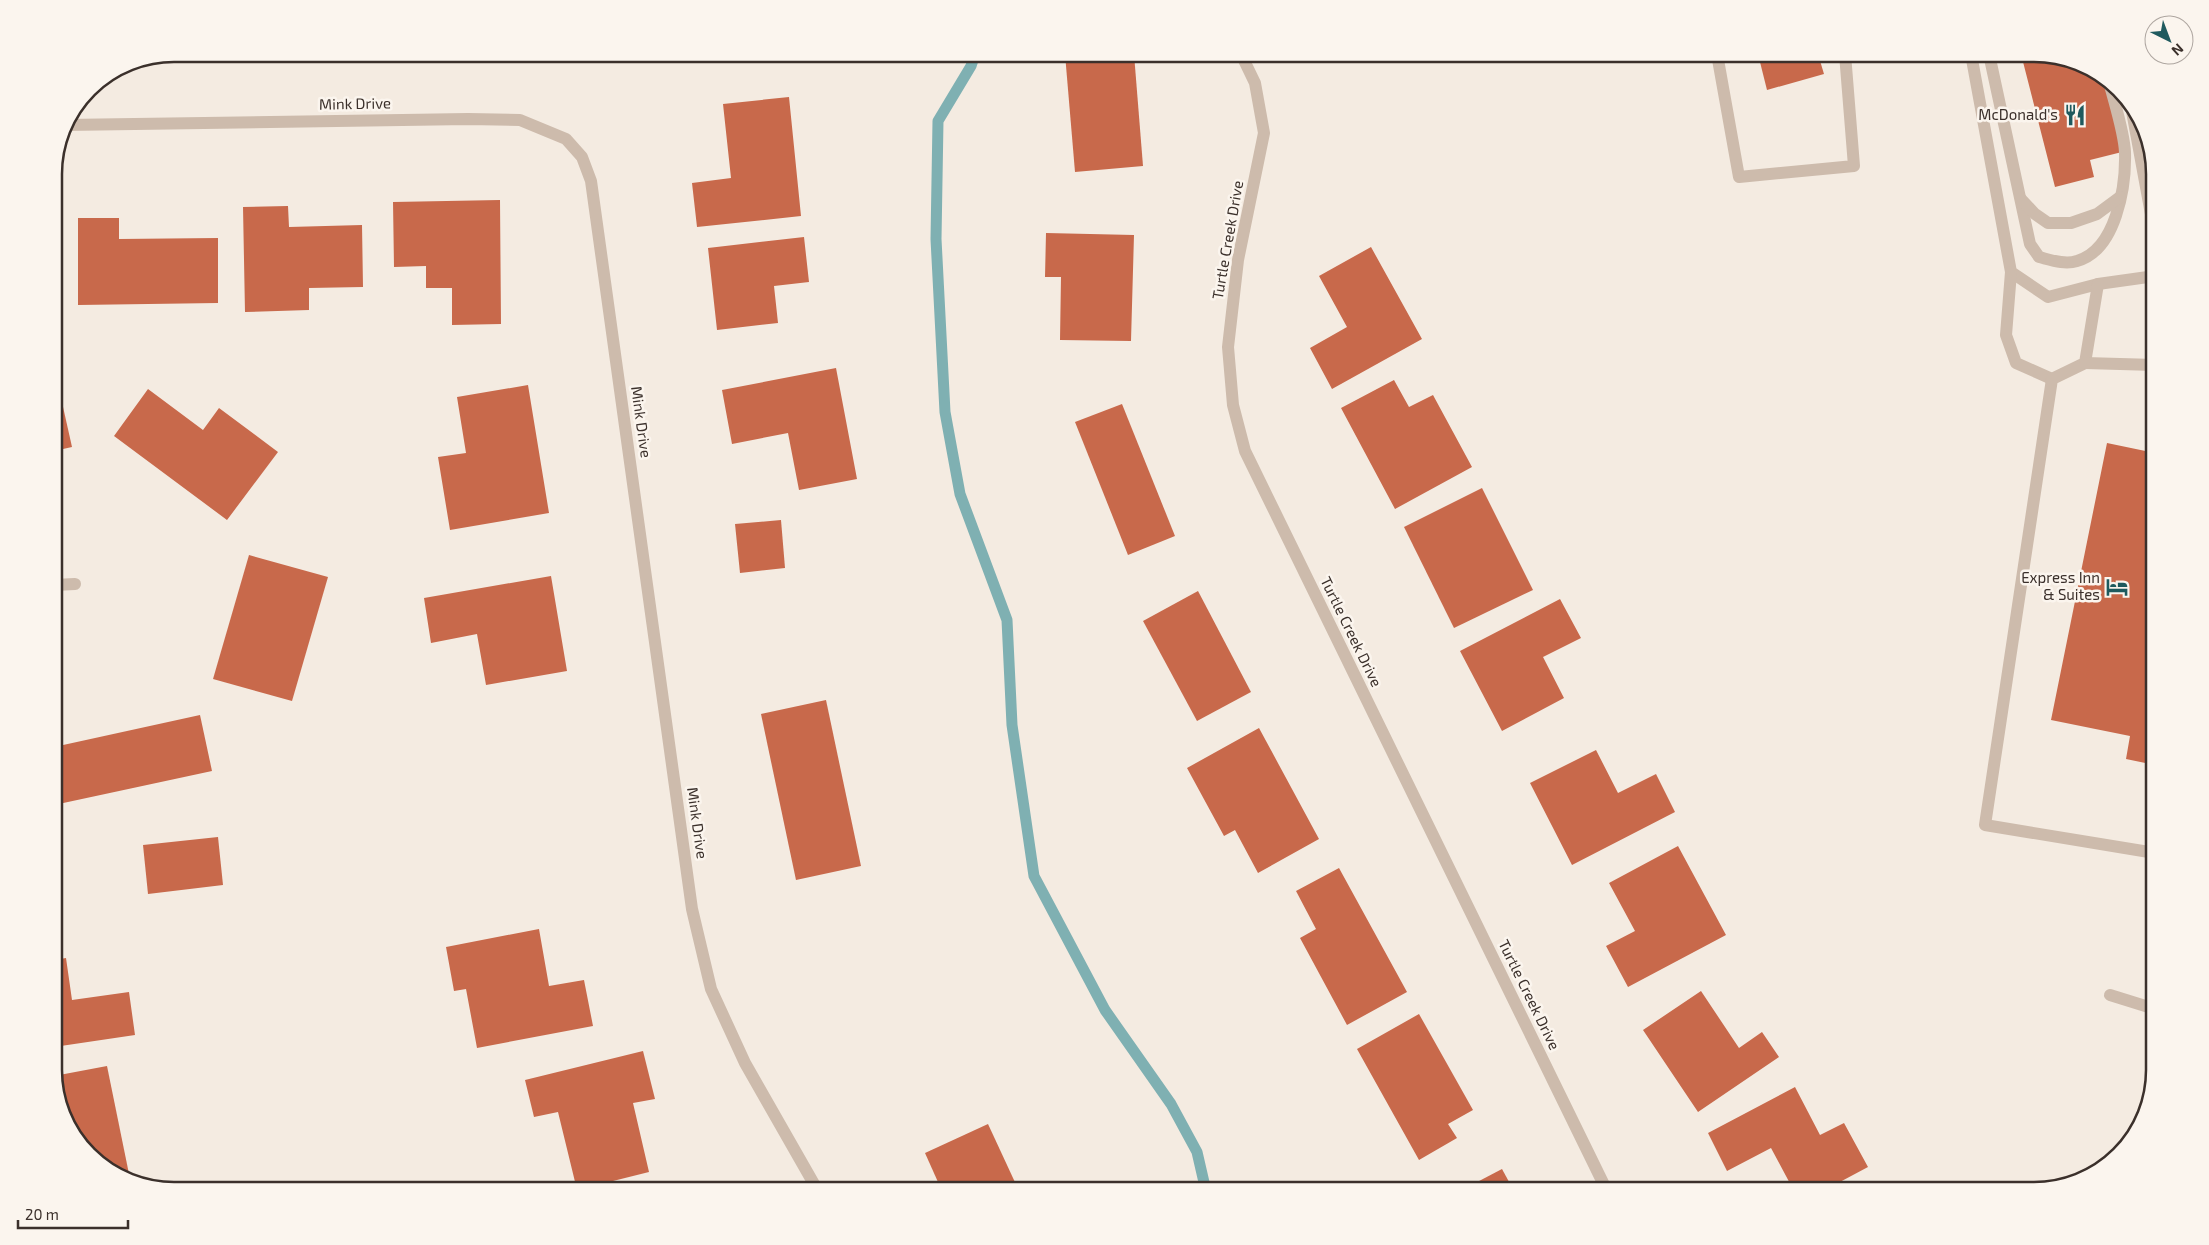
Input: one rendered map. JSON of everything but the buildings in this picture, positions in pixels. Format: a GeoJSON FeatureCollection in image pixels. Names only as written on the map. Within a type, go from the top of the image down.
{"type":"FeatureCollection","features":[{"type":"Feature","properties":{"kind":"street","name":"Turtle Creek Drive"},"geometry":{"type":"LineString","coordinates":[[1245,63],[1255,83],[1264,133],[1238,260],[1228,347],[1233,405],[1245,451],[1603,1182]]}},
{"type":"Feature","properties":{"kind":"street"},"geometry":{"type":"LineString","coordinates":[[1719,63],[1739,177],[1854,166],[1846,63]]}},
{"type":"Feature","properties":{"kind":"street"},"geometry":{"type":"LineString","coordinates":[[1973,63],[2011,272],[2006,335],[2016,363],[2052,379],[2085,363],[2146,365]]}},
{"type":"Feature","properties":{"kind":"street"},"geometry":{"type":"LineString","coordinates":[[1991,63],[2030,244],[2039,258],[2058,262],[2077,261],[2098,249],[2108,236],[2119,208],[2125,150],[2112,93]]}},
{"type":"Feature","properties":{"kind":"street","name":"Mink Drive"},"geometry":{"type":"LineString","coordinates":[[75,125],[468,119],[520,120],[566,140],[582,157],[591,181],[694,918],[711,989],[746,1063],[813,1182]]}},
{"type":"Feature","properties":{"kind":"street"},"geometry":{"type":"LineString","coordinates":[[2135,126],[2146,187]]}},
{"type":"Feature","properties":{"kind":"street"},"geometry":{"type":"LineString","coordinates":[[2021,199],[2035,214],[2048,223],[2071,223],[2097,214],[2120,197]]}},
{"type":"Feature","properties":{"kind":"street"},"geometry":{"type":"LineString","coordinates":[[2011,272],[2048,297],[2098,284],[2146,277]]}},
{"type":"Feature","properties":{"kind":"street"},"geometry":{"type":"LineString","coordinates":[[2085,363],[2098,284]]}},
{"type":"Feature","properties":{"kind":"street"},"geometry":{"type":"LineString","coordinates":[[2052,379],[1985,825],[2146,852]]}},
{"type":"Feature","properties":{"kind":"street"},"geometry":{"type":"LineString","coordinates":[[63,585],[75,584]]}},
{"type":"Feature","properties":{"kind":"street"},"geometry":{"type":"LineString","coordinates":[[2110,996],[2146,1006]]}},
{"type":"Feature","properties":{"kind":"waterway"},"geometry":{"type":"LineString","coordinates":[[972,63],[938,121],[936,239],[945,412],[960,494],[1007,620],[1012,725],[1034,876],[1105,1010],[1171,1104],[1197,1152],[1204,1182]]}},
{"type":"Feature","properties":{"kind":"place","name":"McDonald's"},"geometry":{"type":"Point","coordinates":[2075,115]}},
{"type":"Feature","properties":{"kind":"place","name":"Express Inn & Suites"},"geometry":{"type":"Point","coordinates":[2117,587]}}]}
